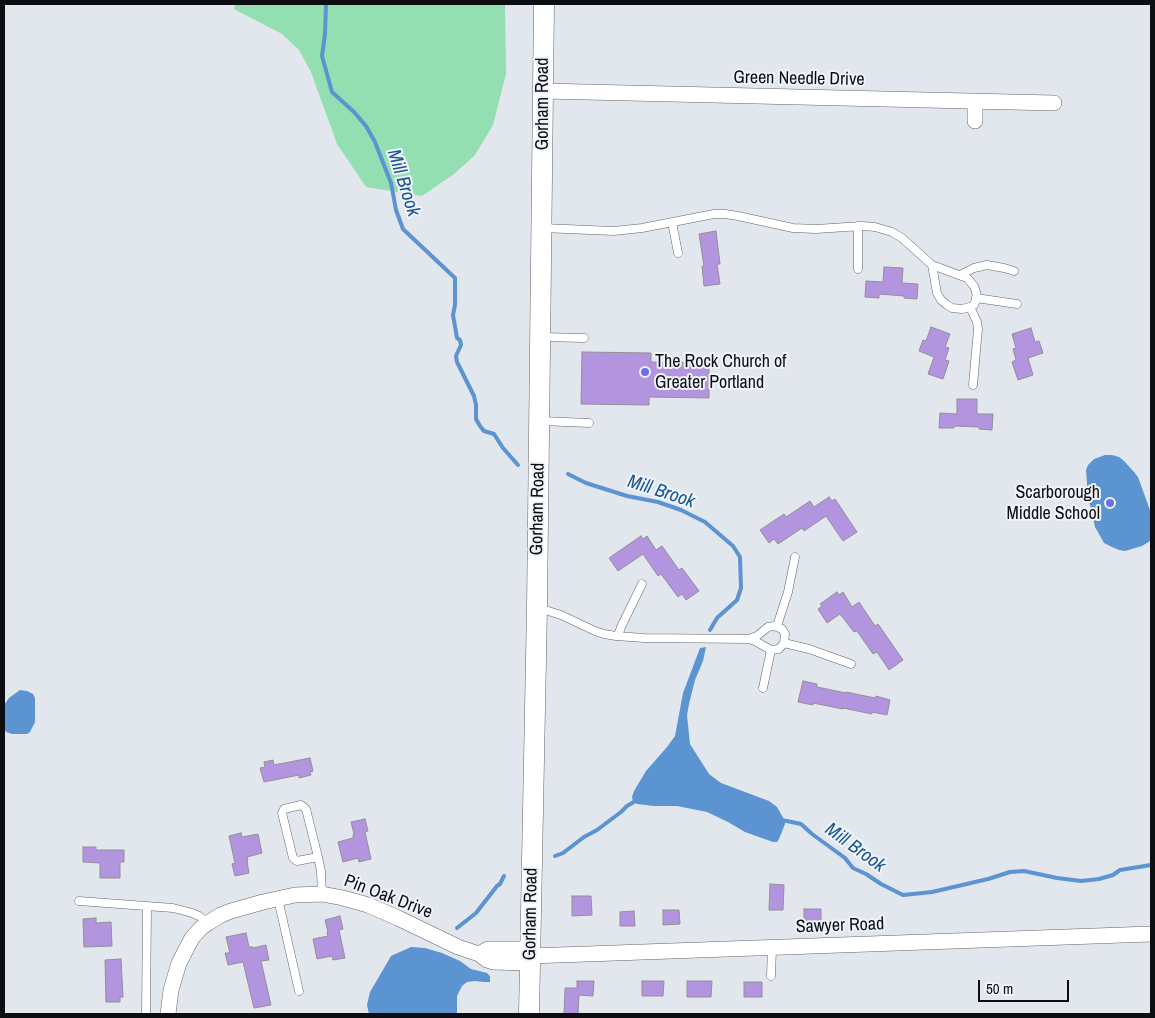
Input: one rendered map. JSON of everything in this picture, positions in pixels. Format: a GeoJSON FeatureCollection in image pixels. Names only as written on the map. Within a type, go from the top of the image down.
{"type":"FeatureCollection","features":[{"type":"Feature","properties":{"kind":"main road","name":"Gorham Road"},"geometry":{"type":"LineString","coordinates":[[529,1014],[537,607],[544,4]]}},
{"type":"Feature","properties":{"kind":"street","name":"Green Needle Drive"},"geometry":{"type":"LineString","coordinates":[[543,91],[1054,103]]}},
{"type":"Feature","properties":{"kind":"street"},"geometry":{"type":"LineString","coordinates":[[975,121],[976,102]]}},
{"type":"Feature","properties":{"kind":"street","name":"Pin Oak Drive"},"geometry":{"type":"LineString","coordinates":[[168,1014],[171,990],[180,963],[192,938],[201,928],[208,922],[231,911],[295,895],[322,894],[368,905],[458,947],[479,954]]}},
{"type":"Feature","properties":{"kind":"street","name":"Sawyer Road"},"geometry":{"type":"LineString","coordinates":[[479,954],[488,949],[530,956],[1151,934]]}},
{"type":"Feature","properties":{"kind":"lane"},"geometry":{"type":"LineString","coordinates":[[542,228],[614,231],[642,228],[714,214],[726,214],[793,228],[875,227],[892,232],[902,238],[932,265],[967,278],[974,286],[976,298],[974,305],[970,308],[952,308],[941,300],[937,293],[932,265]]}},
{"type":"Feature","properties":{"kind":"lane"},"geometry":{"type":"LineString","coordinates":[[672,222],[678,254]]}},
{"type":"Feature","properties":{"kind":"lane"},"geometry":{"type":"LineString","coordinates":[[858,226],[858,269]]}},
{"type":"Feature","properties":{"kind":"lane"},"geometry":{"type":"LineString","coordinates":[[960,275],[974,268],[987,265],[1014,271]]}},
{"type":"Feature","properties":{"kind":"lane"},"geometry":{"type":"LineString","coordinates":[[976,298],[1017,304]]}},
{"type":"Feature","properties":{"kind":"lane"},"geometry":{"type":"LineString","coordinates":[[970,308],[977,322],[978,329],[973,385]]}},
{"type":"Feature","properties":{"kind":"lane"},"geometry":{"type":"LineString","coordinates":[[540,337],[584,338]]}},
{"type":"Feature","properties":{"kind":"lane"},"geometry":{"type":"LineString","coordinates":[[539,421],[589,423]]}},
{"type":"Feature","properties":{"kind":"lane"},"geometry":{"type":"LineString","coordinates":[[777,626],[788,592],[795,557]]}},
{"type":"Feature","properties":{"kind":"lane"},"geometry":{"type":"LineString","coordinates":[[618,636],[642,584]]}},
{"type":"Feature","properties":{"kind":"lane"},"geometry":{"type":"LineString","coordinates":[[537,607],[595,631],[618,636],[749,640],[755,641],[770,650],[779,649],[784,643],[785,637],[784,632],[777,626],[768,627],[749,640]]}},
{"type":"Feature","properties":{"kind":"lane"},"geometry":{"type":"LineString","coordinates":[[784,643],[809,649],[851,664]]}},
{"type":"Feature","properties":{"kind":"lane"},"geometry":{"type":"LineString","coordinates":[[763,688],[770,650]]}},
{"type":"Feature","properties":{"kind":"lane"},"geometry":{"type":"LineString","coordinates":[[318,858],[297,861],[293,858],[282,813],[284,809],[301,805],[306,809],[318,858],[322,894]]}},
{"type":"Feature","properties":{"kind":"lane"},"geometry":{"type":"LineString","coordinates":[[278,899],[299,991]]}},
{"type":"Feature","properties":{"kind":"lane"},"geometry":{"type":"LineString","coordinates":[[79,901],[173,908],[192,913],[208,922]]}},
{"type":"Feature","properties":{"kind":"lane"},"geometry":{"type":"LineString","coordinates":[[146,1014],[147,906]]}},
{"type":"Feature","properties":{"kind":"lane"},"geometry":{"type":"LineString","coordinates":[[771,976],[772,948]]}},
{"type":"Feature","properties":{"kind":"green space"},"geometry":{"type":"Polygon","coordinates":[[[235,4],[505,4],[506,74],[493,125],[475,155],[454,174],[422,196],[366,187],[337,144],[311,72],[299,50],[282,34],[234,9],[235,4]]]}},
{"type":"Feature","properties":{"kind":"water"},"geometry":{"type":"Polygon","coordinates":[[[1105,455],[1119,457],[1138,477],[1151,513],[1151,538],[1150,541],[1142,546],[1125,551],[1119,550],[1104,543],[1095,527],[1088,496],[1086,470],[1094,459],[1105,455]]]}},
{"type":"Feature","properties":{"kind":"water"},"geometry":{"type":"Polygon","coordinates":[[[706,647],[703,661],[695,680],[687,715],[690,744],[709,774],[721,783],[769,801],[777,807],[785,824],[777,842],[745,832],[707,812],[677,806],[654,806],[633,802],[634,791],[646,771],[675,736],[683,693],[700,648],[706,647]]]}},
{"type":"Feature","properties":{"kind":"water"},"geometry":{"type":"Polygon","coordinates":[[[20,690],[33,694],[35,698],[35,722],[27,734],[12,734],[6,732],[4,727],[4,705],[9,698],[20,690]]]}},
{"type":"Feature","properties":{"kind":"water"},"geometry":{"type":"Polygon","coordinates":[[[411,947],[425,948],[442,953],[460,961],[471,969],[487,973],[490,976],[490,982],[467,982],[462,986],[457,996],[457,1014],[369,1014],[367,1005],[370,992],[391,956],[411,947]]]}},
{"type":"Feature","properties":{"kind":"building"},"geometry":{"type":"Polygon","coordinates":[[[716,231],[720,264],[717,264],[720,284],[704,286],[702,266],[704,266],[699,234],[716,231]]]}},
{"type":"Feature","properties":{"kind":"building"},"geometry":{"type":"Polygon","coordinates":[[[884,267],[903,268],[902,283],[918,284],[917,299],[879,294],[879,298],[865,297],[866,281],[883,282],[884,267]]]}},
{"type":"Feature","properties":{"kind":"building"},"geometry":{"type":"Polygon","coordinates":[[[931,327],[950,334],[945,347],[949,348],[945,360],[949,361],[943,379],[928,374],[934,357],[919,351],[923,340],[926,341],[931,327]]]}},
{"type":"Feature","properties":{"kind":"building"},"geometry":{"type":"Polygon","coordinates":[[[1031,328],[1035,342],[1039,341],[1043,353],[1028,358],[1033,375],[1018,380],[1012,362],[1016,360],[1013,349],[1016,348],[1012,334],[1031,328]]]}},
{"type":"Feature","properties":{"kind":"building","name":"The Rock Church of Greater Portland"},"geometry":{"type":"Polygon","coordinates":[[[582,352],[651,353],[651,362],[709,363],[709,398],[649,397],[649,405],[581,404],[582,352]]]}},
{"type":"Feature","properties":{"kind":"building"},"geometry":{"type":"Polygon","coordinates":[[[957,399],[977,399],[977,414],[993,414],[992,430],[979,429],[979,427],[954,426],[954,428],[939,428],[940,413],[957,414],[957,399]]]}},
{"type":"Feature","properties":{"kind":"building"},"geometry":{"type":"Polygon","coordinates":[[[829,497],[832,501],[835,499],[857,532],[843,541],[826,516],[804,531],[802,528],[778,544],[774,539],[769,543],[760,530],[784,514],[786,517],[810,501],[814,507],[829,497]]]}},
{"type":"Feature","properties":{"kind":"building"},"geometry":{"type":"Polygon","coordinates":[[[641,536],[643,539],[647,536],[656,550],[662,546],[679,570],[682,568],[699,591],[686,600],[682,594],[678,597],[661,574],[658,576],[643,554],[618,571],[609,558],[641,536]]]}},
{"type":"Feature","properties":{"kind":"building"},"geometry":{"type":"Polygon","coordinates":[[[837,592],[839,595],[843,592],[852,607],[859,602],[875,626],[878,624],[903,660],[889,670],[877,652],[873,654],[857,631],[854,632],[840,614],[827,623],[818,609],[822,606],[820,604],[837,592]]]}},
{"type":"Feature","properties":{"kind":"building"},"geometry":{"type":"Polygon","coordinates":[[[803,681],[817,684],[817,687],[890,700],[887,715],[798,702],[803,681]]]}},
{"type":"Feature","properties":{"kind":"building"},"geometry":{"type":"Polygon","coordinates":[[[310,758],[313,771],[310,772],[311,775],[299,778],[299,775],[264,782],[260,768],[265,767],[264,762],[273,760],[274,765],[310,758]]]}},
{"type":"Feature","properties":{"kind":"building"},"geometry":{"type":"Polygon","coordinates":[[[365,819],[368,831],[365,832],[371,859],[359,862],[358,858],[343,862],[338,842],[353,838],[351,822],[365,819]]]}},
{"type":"Feature","properties":{"kind":"building"},"geometry":{"type":"Polygon","coordinates":[[[241,833],[242,837],[258,834],[262,853],[247,857],[249,873],[235,876],[232,864],[235,863],[229,836],[241,833]]]}},
{"type":"Feature","properties":{"kind":"building"},"geometry":{"type":"Polygon","coordinates":[[[83,847],[96,847],[96,850],[124,850],[124,862],[120,862],[120,878],[100,878],[100,863],[83,862],[83,847]]]}},
{"type":"Feature","properties":{"kind":"building"},"geometry":{"type":"Polygon","coordinates":[[[770,884],[784,885],[783,910],[769,910],[770,884]]]}},
{"type":"Feature","properties":{"kind":"building"},"geometry":{"type":"Polygon","coordinates":[[[572,896],[591,896],[592,915],[572,916],[572,896]]]}},
{"type":"Feature","properties":{"kind":"building"},"geometry":{"type":"Polygon","coordinates":[[[804,909],[821,909],[821,922],[804,923],[804,909]]]}},
{"type":"Feature","properties":{"kind":"building"},"geometry":{"type":"Polygon","coordinates":[[[663,910],[679,910],[680,924],[663,925],[663,910]]]}},
{"type":"Feature","properties":{"kind":"building"},"geometry":{"type":"Polygon","coordinates":[[[634,911],[635,926],[620,926],[620,912],[634,911]]]}},
{"type":"Feature","properties":{"kind":"building"},"geometry":{"type":"Polygon","coordinates":[[[340,916],[343,929],[339,930],[345,958],[333,960],[332,956],[317,959],[313,939],[328,936],[325,920],[340,916]]]}},
{"type":"Feature","properties":{"kind":"building"},"geometry":{"type":"Polygon","coordinates":[[[96,918],[96,923],[111,922],[112,946],[84,947],[83,919],[96,918]]]}},
{"type":"Feature","properties":{"kind":"building"},"geometry":{"type":"Polygon","coordinates":[[[246,933],[249,947],[266,945],[269,960],[261,961],[271,1005],[254,1008],[243,962],[228,965],[225,953],[230,953],[226,937],[246,933]]]}},
{"type":"Feature","properties":{"kind":"building"},"geometry":{"type":"Polygon","coordinates":[[[121,959],[123,997],[120,997],[120,1002],[106,1002],[105,960],[121,959]]]}},
{"type":"Feature","properties":{"kind":"building"},"geometry":{"type":"Polygon","coordinates":[[[577,981],[594,981],[593,996],[579,995],[578,1014],[564,1014],[565,988],[577,988],[577,981]]]}},
{"type":"Feature","properties":{"kind":"building"},"geometry":{"type":"Polygon","coordinates":[[[642,981],[664,981],[663,996],[642,996],[642,981]]]}},
{"type":"Feature","properties":{"kind":"building"},"geometry":{"type":"Polygon","coordinates":[[[687,981],[712,981],[711,997],[687,997],[687,981]]]}},
{"type":"Feature","properties":{"kind":"building"},"geometry":{"type":"Polygon","coordinates":[[[744,982],[762,982],[762,997],[744,997],[744,982]]]}},
{"type":"Feature","properties":{"kind":"waterway","name":"Mill Brook"},"geometry":{"type":"LineString","coordinates":[[326,4],[322,56],[332,92],[354,112],[366,126],[375,142],[391,183],[396,210],[403,229],[455,278],[453,315],[457,338],[460,340],[461,345],[456,356],[457,362],[474,396],[476,419],[484,431],[494,434],[518,465]]}},
{"type":"Feature","properties":{"kind":"waterway","name":"Mill Brook"},"geometry":{"type":"LineString","coordinates":[[568,474],[586,483],[681,510],[705,522],[733,546],[740,557],[741,588],[737,600],[717,618],[710,630]]}},
{"type":"Feature","properties":{"kind":"waterway"},"geometry":{"type":"LineString","coordinates":[[555,856],[563,853],[597,830],[637,800]]}},
{"type":"Feature","properties":{"kind":"waterway","name":"Mill Brook"},"geometry":{"type":"LineString","coordinates":[[782,820],[801,824],[845,858],[853,868],[903,895],[932,892],[1010,872],[1024,871],[1081,881],[1099,879],[1113,875],[1120,870],[1151,865]]}},
{"type":"Feature","properties":{"kind":"waterway"},"geometry":{"type":"LineString","coordinates":[[457,928],[476,913],[500,884],[504,876]]}},
{"type":"Feature","properties":{"kind":"place","name":"The Rock Church of Greater Portland"},"geometry":{"type":"Point","coordinates":[645,372]}},
{"type":"Feature","properties":{"kind":"place","name":"Scarborough Middle School"},"geometry":{"type":"Point","coordinates":[1110,503]}}]}
